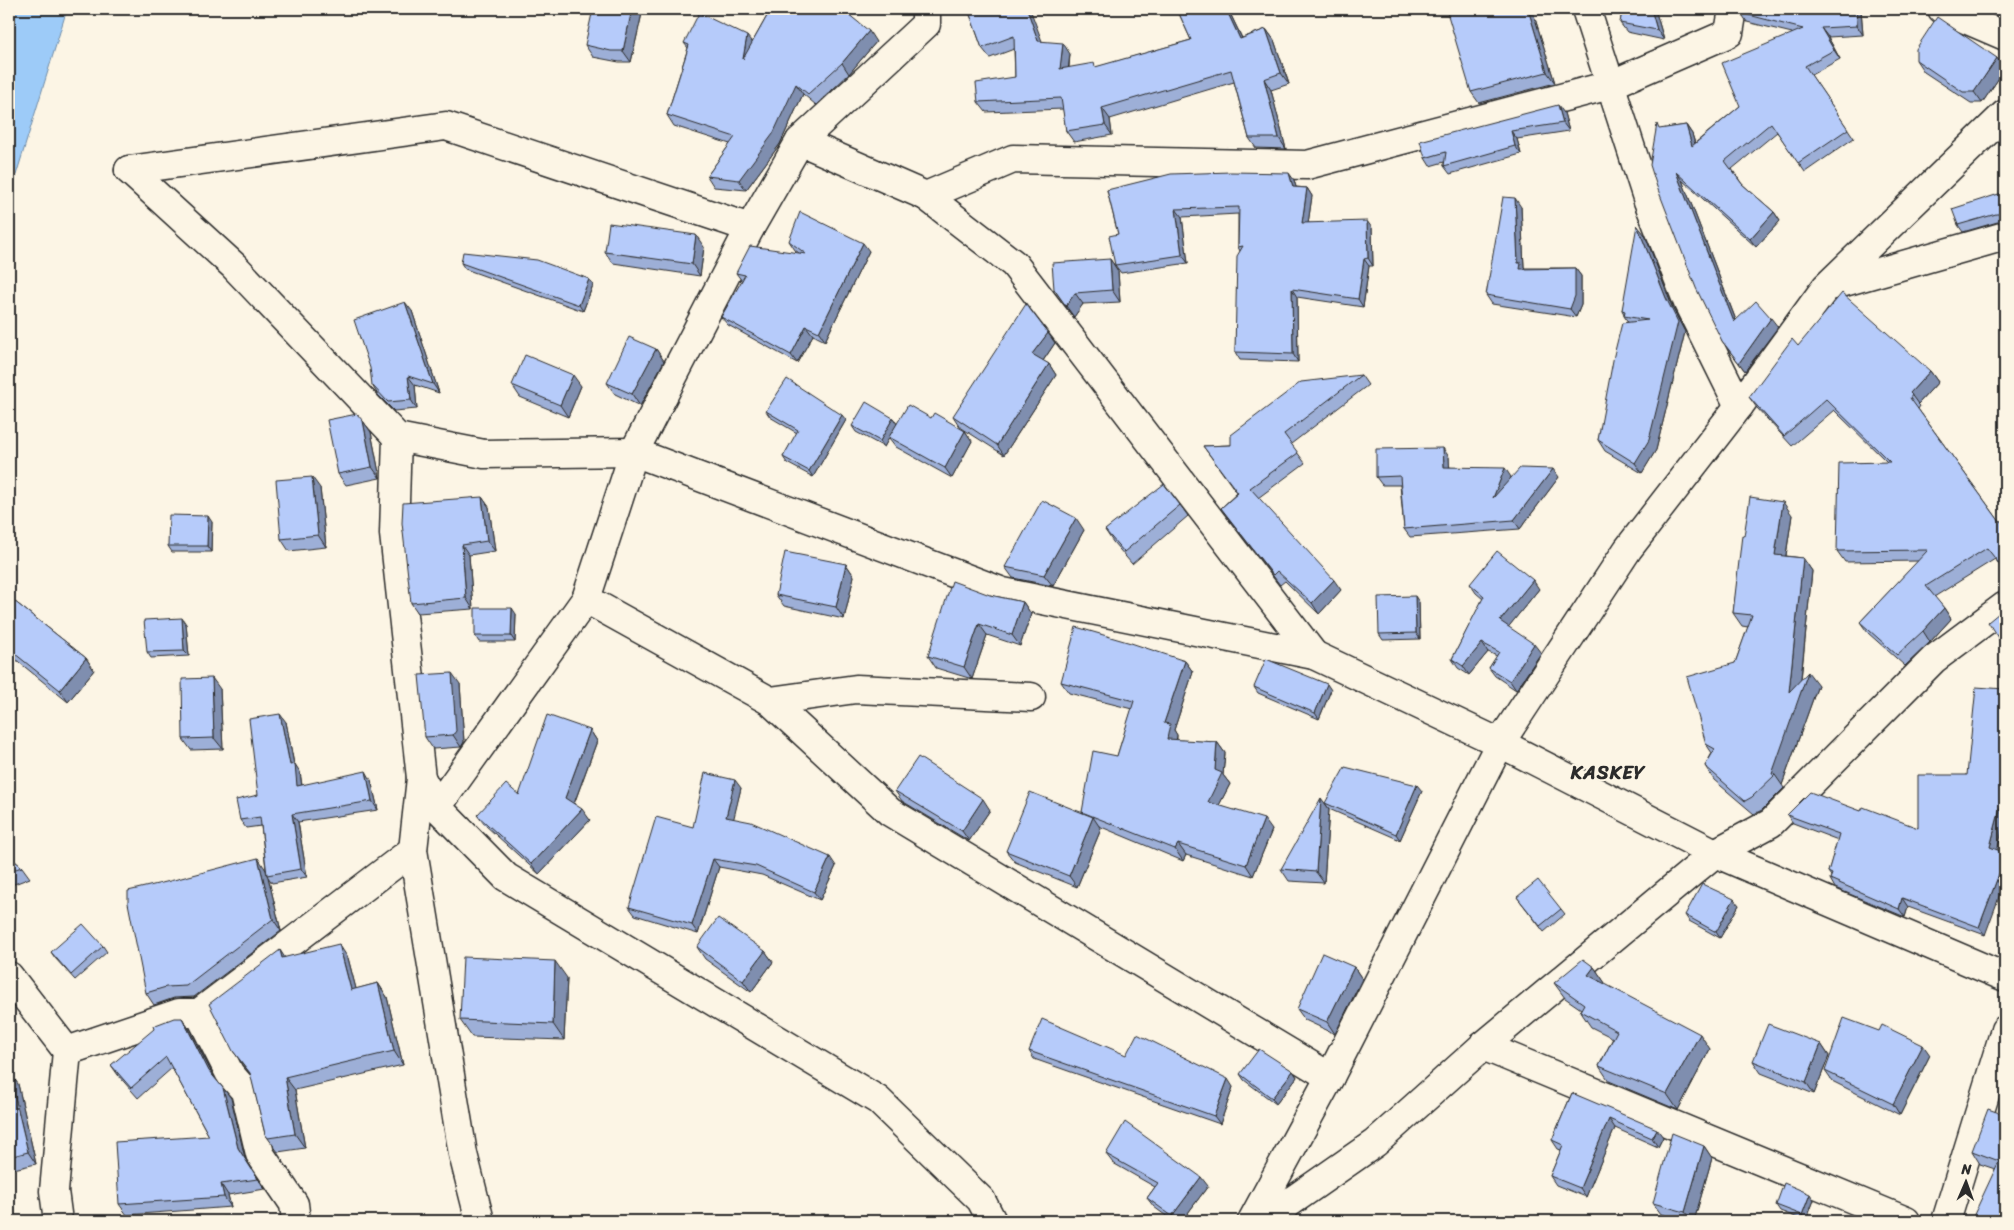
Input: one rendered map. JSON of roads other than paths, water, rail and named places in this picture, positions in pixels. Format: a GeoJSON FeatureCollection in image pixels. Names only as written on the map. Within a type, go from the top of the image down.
{"type":"FeatureCollection","features":[{"type":"Feature","properties":{"kind":"street"},"geometry":{"type":"LineString","coordinates":[[1586,9],[1648,201],[1688,303],[1739,406]]}},
{"type":"Feature","properties":{"kind":"street"},"geometry":{"type":"LineString","coordinates":[[926,196],[1013,159],[1307,165],[1610,85],[1729,33],[1733,9]]}},
{"type":"Feature","properties":{"kind":"street"},"geometry":{"type":"LineString","coordinates":[[1942,9],[2005,36]]}},
{"type":"Feature","properties":{"kind":"street"},"geometry":{"type":"LineString","coordinates":[[437,807],[586,599],[634,452],[750,228],[800,140],[933,14]]}},
{"type":"Feature","properties":{"kind":"street"},"geometry":{"type":"LineString","coordinates":[[1252,1221],[1330,1077],[1500,743],[1628,549],[1739,406],[1826,287],[2005,114]]}},
{"type":"Feature","properties":{"kind":"street"},"geometry":{"type":"LineString","coordinates":[[750,228],[446,126],[129,170],[234,266],[397,436],[484,454],[634,452],[1003,592],[1314,655],[1500,743],[1715,854],[2005,977]]}},
{"type":"Feature","properties":{"kind":"street"},"geometry":{"type":"LineString","coordinates":[[800,140],[926,196],[1014,264],[1314,655]]}},
{"type":"Feature","properties":{"kind":"street"},"geometry":{"type":"LineString","coordinates":[[1826,287],[2005,236]]}},
{"type":"Feature","properties":{"kind":"street"},"geometry":{"type":"LineString","coordinates":[[397,436],[394,534],[421,778],[413,850],[463,1154],[480,1221]]}},
{"type":"Feature","properties":{"kind":"street"},"geometry":{"type":"LineString","coordinates":[[586,599],[770,701],[890,812],[1330,1077]]}},
{"type":"Feature","properties":{"kind":"street"},"geometry":{"type":"LineString","coordinates":[[1263,1221],[1375,1143],[1483,1046],[1715,854],[1771,823],[1934,659],[2005,606]]}},
{"type":"Feature","properties":{"kind":"street"},"geometry":{"type":"LineString","coordinates":[[770,701],[856,689],[1030,697]]}},
{"type":"Feature","properties":{"kind":"street"},"geometry":{"type":"LineString","coordinates":[[421,778],[437,807],[506,877],[878,1100],[981,1200],[992,1221]]}},
{"type":"Feature","properties":{"kind":"street"},"geometry":{"type":"LineString","coordinates":[[67,1051],[179,1013],[199,1013],[413,850]]}},
{"type":"Feature","properties":{"kind":"street"},"geometry":{"type":"LineString","coordinates":[[9,976],[67,1051],[54,1191],[58,1221]]}},
{"type":"Feature","properties":{"kind":"street"},"geometry":{"type":"LineString","coordinates":[[199,1013],[230,1074],[245,1091],[260,1154],[294,1204],[296,1221]]}},
{"type":"Feature","properties":{"kind":"street"},"geometry":{"type":"LineString","coordinates":[[1946,1221],[2005,1030]]}},
{"type":"Feature","properties":{"kind":"street"},"geometry":{"type":"LineString","coordinates":[[1483,1046],[1906,1221]]}},
{"type":"Feature","properties":{"kind":"water"},"geometry":{"type":"Polygon","coordinates":[[[9,9],[67,9],[9,198],[9,9]]]}},
{"type":"Feature","properties":{"kind":"district","name":"KASKEY"},"geometry":{"type":"Point","coordinates":[1608,772]}}]}
